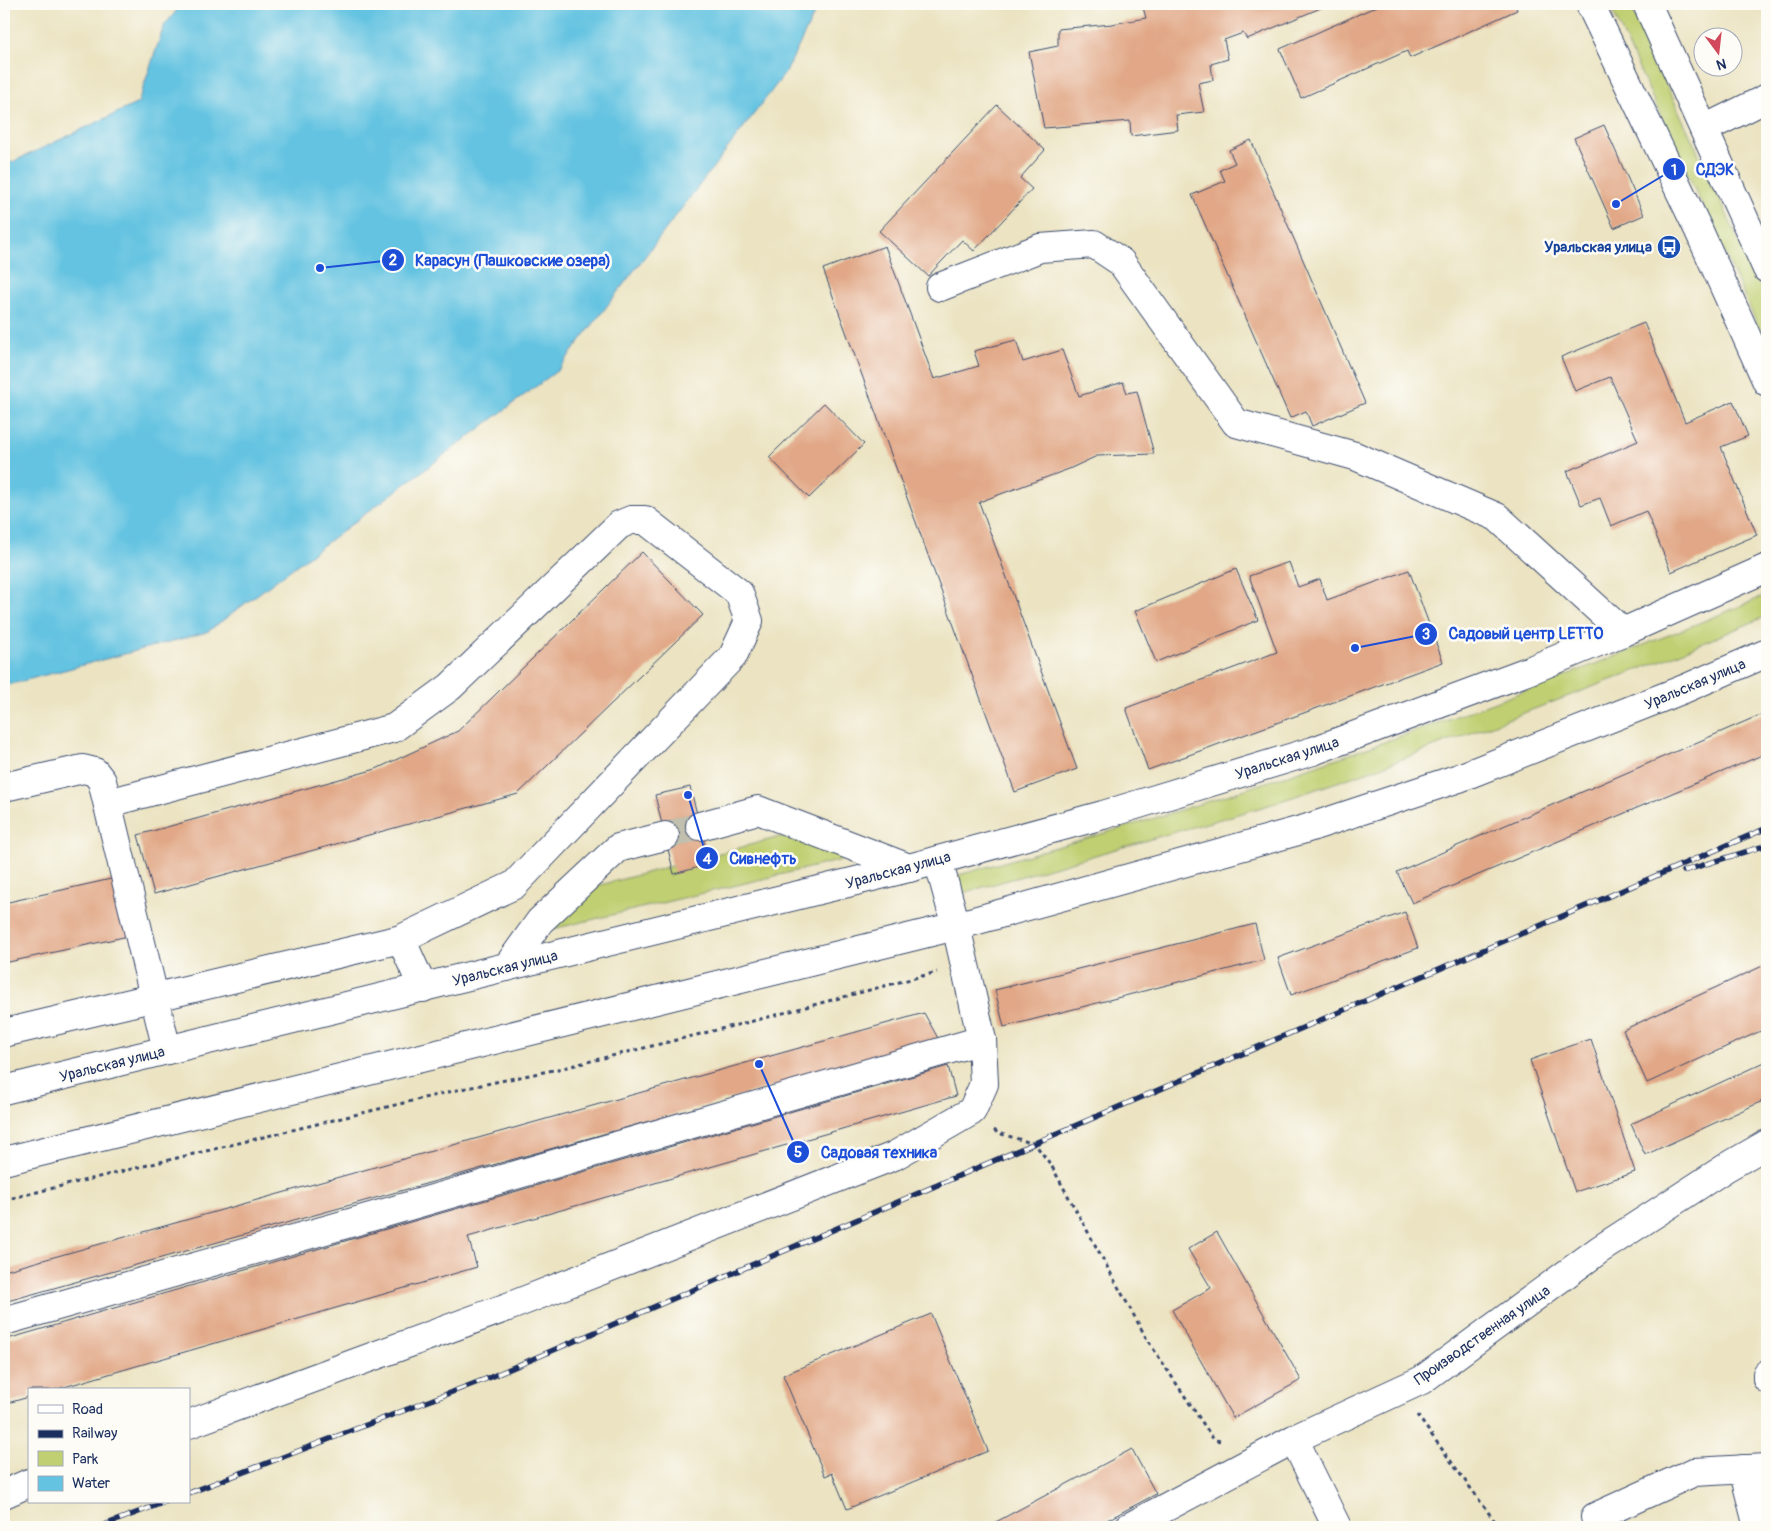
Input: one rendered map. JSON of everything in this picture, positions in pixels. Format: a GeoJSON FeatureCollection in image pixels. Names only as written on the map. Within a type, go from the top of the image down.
{"type":"FeatureCollection","features":[{"type":"Feature","properties":{"kind":"main road"},"geometry":{"type":"LineString","coordinates":[[1590,4],[1699,231],[1767,382]]}},
{"type":"Feature","properties":{"kind":"main road"},"geometry":{"type":"LineString","coordinates":[[1647,4],[1767,269]]}},
{"type":"Feature","properties":{"kind":"main road"},"geometry":{"type":"LineString","coordinates":[[1704,129],[1767,98]]}},
{"type":"Feature","properties":{"kind":"main road"},"geometry":{"type":"LineString","coordinates":[[940,287],[1040,248],[1094,244],[1121,262],[1236,423],[1356,456],[1496,517],[1623,632]]}},
{"type":"Feature","properties":{"kind":"main road"},"geometry":{"type":"LineString","coordinates":[[4,1033],[401,939],[514,885],[732,656],[749,621],[739,593],[645,520],[631,520],[619,525],[450,686],[394,728],[108,803]]}},
{"type":"Feature","properties":{"kind":"main road","name":"Уральская улица"},"geometry":{"type":"LineString","coordinates":[[4,1090],[909,868],[1103,815],[1313,751],[1533,669],[1623,632],[1767,568]]}},
{"type":"Feature","properties":{"kind":"main road","name":"Уральская улица"},"geometry":{"type":"LineString","coordinates":[[4,1161],[956,926],[1306,829],[1459,778],[1684,689],[1767,653]]}},
{"type":"Feature","properties":{"kind":"main road"},"geometry":{"type":"LineString","coordinates":[[4,787],[83,769],[95,772],[102,781],[167,1050]]}},
{"type":"Feature","properties":{"kind":"main road"},"geometry":{"type":"LineString","coordinates":[[700,826],[758,810],[909,868]]}},
{"type":"Feature","properties":{"kind":"main road"},"geometry":{"type":"LineString","coordinates":[[507,967],[540,921],[618,848],[665,836]]}},
{"type":"Feature","properties":{"kind":"main road"},"geometry":{"type":"LineString","coordinates":[[190,1424],[513,1304],[894,1156],[972,1110],[984,1084],[982,1040],[956,926],[938,860]]}},
{"type":"Feature","properties":{"kind":"main road"},"geometry":{"type":"LineString","coordinates":[[401,939],[423,988]]}},
{"type":"Feature","properties":{"kind":"main road"},"geometry":{"type":"LineString","coordinates":[[4,1321],[982,1040]]}},
{"type":"Feature","properties":{"kind":"main road","name":"Производственная улица"},"geometry":{"type":"LineString","coordinates":[[1129,1527],[1294,1439],[1422,1380],[1599,1250],[1727,1167],[1767,1144]]}},
{"type":"Feature","properties":{"kind":"main road"},"geometry":{"type":"LineString","coordinates":[[1767,1374],[1767,1379]]}},
{"type":"Feature","properties":{"kind":"main road"},"geometry":{"type":"LineString","coordinates":[[1294,1439],[1337,1527]]}},
{"type":"Feature","properties":{"kind":"main road"},"geometry":{"type":"LineString","coordinates":[[1598,1527],[1595,1517],[1688,1474],[1706,1470],[1755,1469],[1758,1527]]}},
{"type":"Feature","properties":{"kind":"main road"},"geometry":{"type":"LineString","coordinates":[[4,1494],[28,1483]]}},
{"type":"Feature","properties":{"kind":"path"},"geometry":{"type":"LineString","coordinates":[[972,1110],[998,1133],[1034,1144],[1051,1165],[1148,1341],[1214,1440],[1225,1442]]}},
{"type":"Feature","properties":{"kind":"path"},"geometry":{"type":"LineString","coordinates":[[1399,1391],[1499,1527]]}},
{"type":"Feature","properties":{"kind":"green space"},"geometry":{"type":"Polygon","coordinates":[[[1609,4],[1629,4],[1767,301],[1767,335],[1758,326],[1609,4]]]}},
{"type":"Feature","properties":{"kind":"green space"},"geometry":{"type":"Polygon","coordinates":[[[1767,595],[1767,616],[1653,664],[1376,769],[1266,806],[956,895],[952,877],[1152,819],[1357,752],[1631,650],[1767,595]]]}},
{"type":"Feature","properties":{"kind":"green space"},"geometry":{"type":"Polygon","coordinates":[[[787,835],[840,854],[842,860],[553,929],[551,923],[593,887],[787,835]]]}},
{"type":"Feature","properties":{"kind":"water"},"geometry":{"type":"Polygon","coordinates":[[[182,4],[819,4],[786,72],[558,370],[207,632],[4,686],[4,166],[138,103],[164,26],[182,4]]]}},
{"type":"Feature","properties":{"kind":"building"},"geometry":{"type":"Polygon","coordinates":[[[1142,4],[1330,4],[1247,39],[1243,33],[1224,40],[1228,59],[1211,64],[1213,80],[1198,83],[1204,112],[1176,115],[1178,130],[1131,136],[1130,121],[1044,128],[1029,52],[1058,46],[1058,29],[1112,24],[1146,18],[1142,4]]]}},
{"type":"Feature","properties":{"kind":"building"},"geometry":{"type":"Polygon","coordinates":[[[1382,4],[1515,4],[1517,10],[1410,58],[1407,51],[1301,98],[1280,49],[1382,4]]]}},
{"type":"Feature","properties":{"kind":"building"},"geometry":{"type":"Polygon","coordinates":[[[997,105],[1045,150],[1020,178],[1032,189],[974,251],[962,240],[928,276],[879,231],[997,105]]]}},
{"type":"Feature","properties":{"kind":"building"},"geometry":{"type":"Polygon","coordinates":[[[1604,125],[1644,215],[1614,228],[1574,138],[1604,125]]]}},
{"type":"Feature","properties":{"kind":"building"},"geometry":{"type":"Polygon","coordinates":[[[1251,140],[1365,403],[1312,426],[1306,411],[1290,418],[1192,195],[1225,181],[1220,170],[1235,163],[1229,150],[1251,140]]]}},
{"type":"Feature","properties":{"kind":"building"},"geometry":{"type":"Polygon","coordinates":[[[885,246],[934,379],[979,366],[974,351],[1016,340],[1023,362],[1062,350],[1079,396],[1123,382],[1127,393],[1137,391],[1154,454],[1097,456],[1069,469],[979,502],[1077,769],[1015,792],[823,269],[885,246]]]}},
{"type":"Feature","properties":{"kind":"building"},"geometry":{"type":"Polygon","coordinates":[[[1644,323],[1685,422],[1733,401],[1748,436],[1721,447],[1757,535],[1671,572],[1646,511],[1611,526],[1600,498],[1581,505],[1567,471],[1638,441],[1610,377],[1575,391],[1561,357],[1644,323]]]}},
{"type":"Feature","properties":{"kind":"building"},"geometry":{"type":"Polygon","coordinates":[[[824,403],[864,444],[809,498],[769,457],[824,403]]]}},
{"type":"Feature","properties":{"kind":"building"},"geometry":{"type":"Polygon","coordinates":[[[642,552],[703,615],[518,794],[154,894],[138,835],[376,769],[458,731],[642,552]]]}},
{"type":"Feature","properties":{"kind":"building"},"geometry":{"type":"Polygon","coordinates":[[[1289,562],[1298,587],[1320,579],[1327,600],[1409,570],[1443,662],[1148,770],[1126,708],[1277,652],[1249,576],[1289,562]]]}},
{"type":"Feature","properties":{"kind":"building"},"geometry":{"type":"Polygon","coordinates":[[[1236,569],[1258,620],[1156,662],[1135,611],[1236,569]]]}},
{"type":"Feature","properties":{"kind":"building"},"geometry":{"type":"Polygon","coordinates":[[[1767,712],[1767,753],[1412,903],[1397,872],[1767,712]]]}},
{"type":"Feature","properties":{"kind":"building"},"geometry":{"type":"Polygon","coordinates":[[[690,787],[710,864],[674,874],[655,795],[690,787]]]}},
{"type":"Feature","properties":{"kind":"building"},"geometry":{"type":"Polygon","coordinates":[[[120,877],[133,935],[4,963],[4,903],[120,877]]]}},
{"type":"Feature","properties":{"kind":"building"},"geometry":{"type":"Polygon","coordinates":[[[1405,912],[1418,948],[1291,995],[1278,958],[1405,912]]]}},
{"type":"Feature","properties":{"kind":"building"},"geometry":{"type":"Polygon","coordinates":[[[1255,924],[1264,960],[1004,1027],[995,990],[1255,924]]]}},
{"type":"Feature","properties":{"kind":"building"},"geometry":{"type":"Polygon","coordinates":[[[1767,964],[1767,1028],[1647,1083],[1623,1030],[1767,964]]]}},
{"type":"Feature","properties":{"kind":"building"},"geometry":{"type":"Polygon","coordinates":[[[924,1013],[939,1040],[4,1302],[4,1271],[924,1013]]]}},
{"type":"Feature","properties":{"kind":"building"},"geometry":{"type":"Polygon","coordinates":[[[1591,1039],[1635,1172],[1575,1192],[1530,1060],[1591,1039]]]}},
{"type":"Feature","properties":{"kind":"building"},"geometry":{"type":"Polygon","coordinates":[[[1767,1061],[1767,1099],[1645,1155],[1631,1124],[1767,1061]]]}},
{"type":"Feature","properties":{"kind":"building"},"geometry":{"type":"Polygon","coordinates":[[[948,1066],[956,1096],[468,1237],[477,1267],[61,1388],[28,1388],[28,1397],[4,1404],[4,1340],[948,1066]]]}},
{"type":"Feature","properties":{"kind":"building"},"geometry":{"type":"Polygon","coordinates":[[[1217,1232],[1301,1380],[1233,1418],[1172,1310],[1211,1288],[1188,1249],[1217,1232]]]}},
{"type":"Feature","properties":{"kind":"building"},"geometry":{"type":"Polygon","coordinates":[[[931,1314],[988,1451],[847,1509],[832,1473],[825,1476],[783,1375],[931,1314]]]}},
{"type":"Feature","properties":{"kind":"building"},"geometry":{"type":"Polygon","coordinates":[[[1132,1449],[1156,1494],[1094,1527],[996,1527],[994,1523],[1132,1449]]]}},
{"type":"Feature","properties":{"kind":"tunnel"},"geometry":{"type":"LineString","coordinates":[[665,836],[700,826]]}},
{"type":"Feature","properties":{"kind":"railway"},"geometry":{"type":"LineString","coordinates":[[190,1493],[491,1377],[1767,828]]}},
{"type":"Feature","properties":{"kind":"railway"},"geometry":{"type":"LineString","coordinates":[[1684,871],[1767,845]]}},
{"type":"Feature","properties":{"kind":"railway"},"geometry":{"type":"LineString","coordinates":[[99,1527],[160,1504]]}},
{"type":"Feature","properties":{"kind":"place","name":"СДЭК"},"geometry":{"type":"Point","coordinates":[1616,204]}},
{"type":"Feature","properties":{"kind":"place","name":"Уральская улица"},"geometry":{"type":"Point","coordinates":[1669,247]}},
{"type":"Feature","properties":{"kind":"place","name":"Карасун (Пашковские озера)"},"geometry":{"type":"Point","coordinates":[320,268]}},
{"type":"Feature","properties":{"kind":"place","name":"Садовый центр LETTO"},"geometry":{"type":"Point","coordinates":[1355,648]}},
{"type":"Feature","properties":{"kind":"place","name":"Сивнефть"},"geometry":{"type":"Point","coordinates":[688,795]}},
{"type":"Feature","properties":{"kind":"place","name":"Садовая техника"},"geometry":{"type":"Point","coordinates":[759,1064]}}]}
